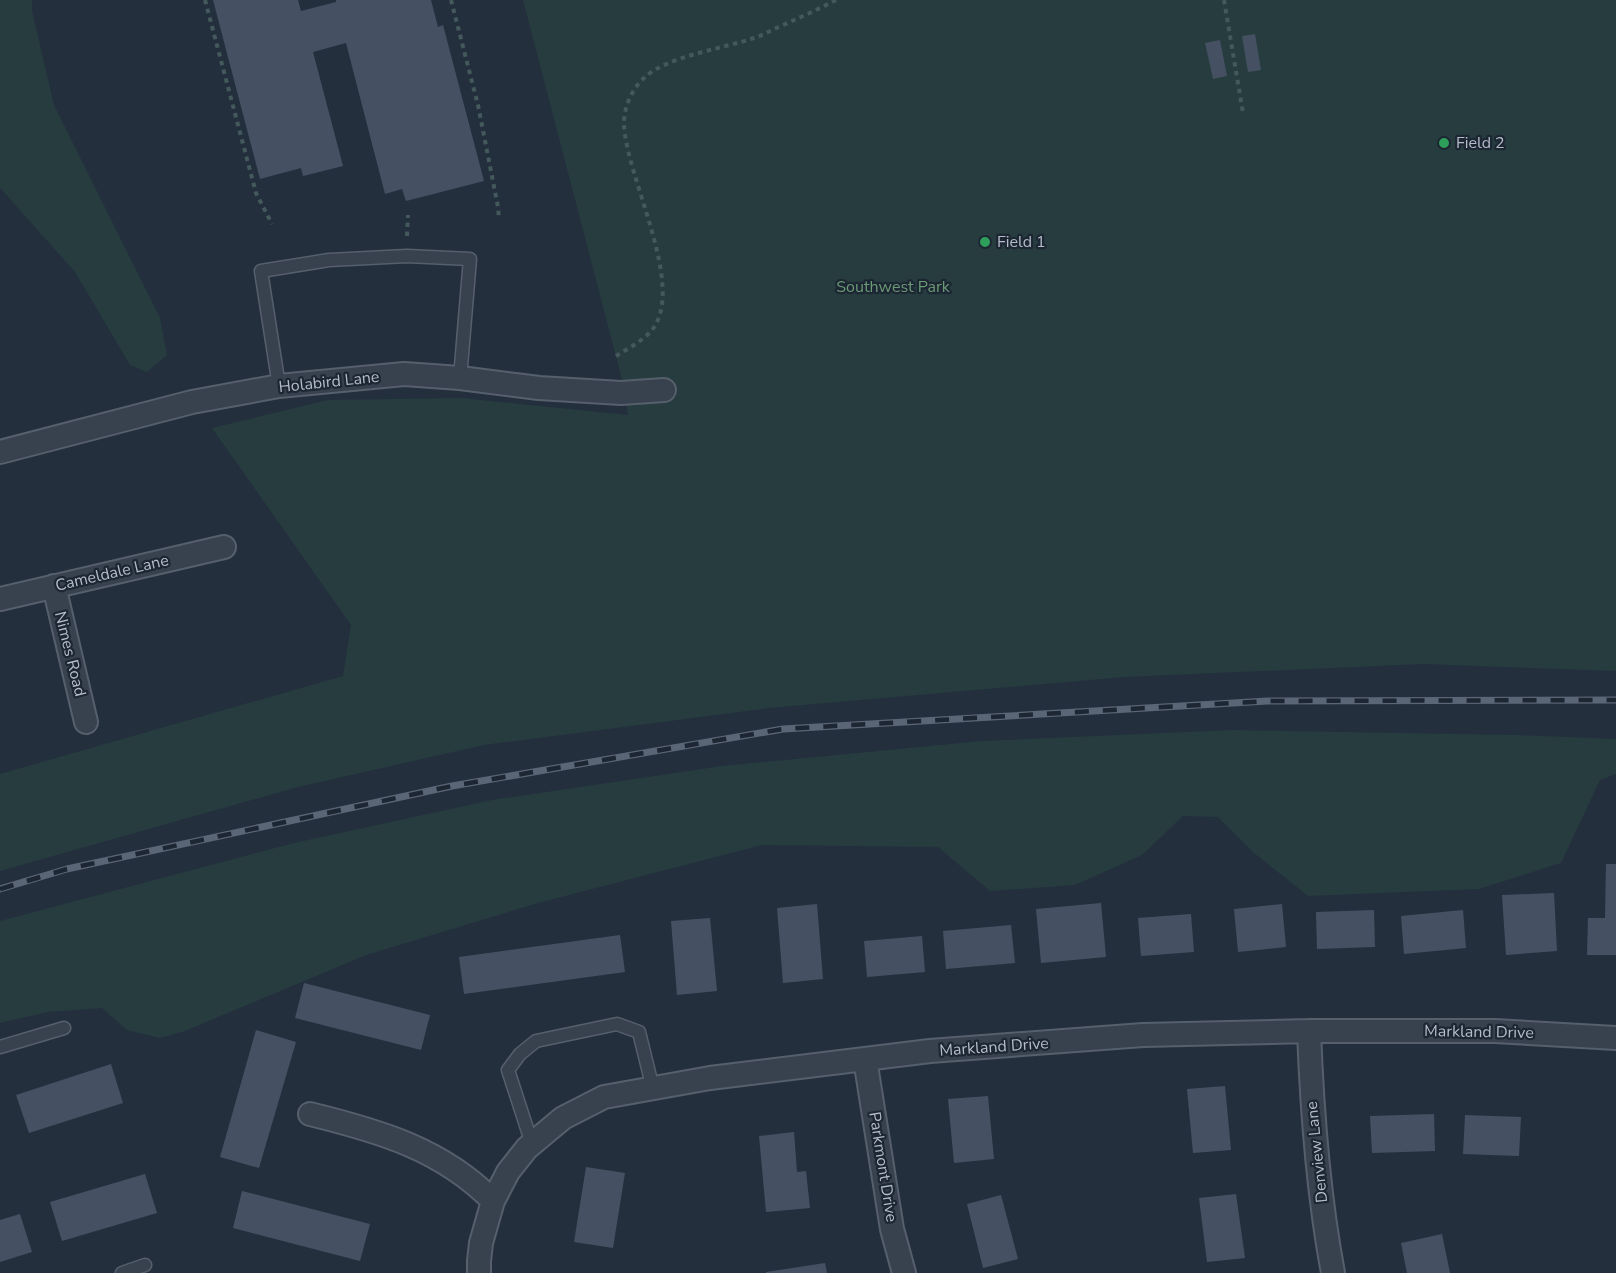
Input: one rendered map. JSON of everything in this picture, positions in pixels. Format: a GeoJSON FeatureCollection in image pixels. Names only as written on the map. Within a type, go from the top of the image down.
{"type":"FeatureCollection","features":[{"type":"Feature","properties":{"kind":"street","name":"Holabird Lane"},"geometry":{"type":"LineString","coordinates":[[0,452],[192,402],[279,386],[404,374],[539,388],[621,393],[664,390]]}},
{"type":"Feature","properties":{"kind":"street","name":"Cameldale Lane"},"geometry":{"type":"LineString","coordinates":[[0,599],[224,547]]}},
{"type":"Feature","properties":{"kind":"street","name":"Nimes Road"},"geometry":{"type":"LineString","coordinates":[[54,586],[86,722]]}},
{"type":"Feature","properties":{"kind":"street","name":"Markland Drive"},"geometry":{"type":"LineString","coordinates":[[480,1273],[481,1243],[493,1201],[508,1172],[527,1148],[563,1118],[604,1097],[710,1078],[865,1059],[1143,1035],[1308,1031],[1495,1031],[1616,1038]]}},
{"type":"Feature","properties":{"kind":"street","name":"Denview Lane"},"geometry":{"type":"LineString","coordinates":[[1308,1031],[1312,1113],[1324,1228],[1333,1273]]}},
{"type":"Feature","properties":{"kind":"street","name":"Parkmont Drive"},"geometry":{"type":"LineString","coordinates":[[865,1059],[892,1229],[904,1273]]}},
{"type":"Feature","properties":{"kind":"street"},"geometry":{"type":"LineString","coordinates":[[310,1114],[383,1134],[422,1150],[457,1170],[493,1201]]}},
{"type":"Feature","properties":{"kind":"lane"},"geometry":{"type":"LineString","coordinates":[[279,386],[261,271],[329,260],[407,256],[470,259],[460,378]]}},
{"type":"Feature","properties":{"kind":"lane"},"geometry":{"type":"LineString","coordinates":[[532,1144],[508,1070],[520,1054],[536,1041],[617,1024],[639,1032],[653,1089]]}},
{"type":"Feature","properties":{"kind":"lane"},"geometry":{"type":"LineString","coordinates":[[0,1047],[64,1028]]}},
{"type":"Feature","properties":{"kind":"lane"},"geometry":{"type":"LineString","coordinates":[[122,1273],[145,1265]]}},
{"type":"Feature","properties":{"kind":"path"},"geometry":{"type":"LineString","coordinates":[[205,0],[256,193],[272,224]]}},
{"type":"Feature","properties":{"kind":"path"},"geometry":{"type":"LineString","coordinates":[[451,0],[478,105],[499,219]]}},
{"type":"Feature","properties":{"kind":"path"},"geometry":{"type":"LineString","coordinates":[[615,356],[652,330],[663,300],[659,262],[627,144],[624,122],[627,105],[633,92],[642,80],[668,63],[756,38],[836,0]]}},
{"type":"Feature","properties":{"kind":"path"},"geometry":{"type":"LineString","coordinates":[[1224,0],[1243,113]]}},
{"type":"Feature","properties":{"kind":"green space"},"geometry":{"type":"Polygon","coordinates":[[[0,0],[32,0],[32,11],[54,105],[160,318],[167,355],[147,372],[130,365],[75,272],[0,188],[0,0]]]}},
{"type":"Feature","properties":{"kind":"green space","name":"Southwest Park"},"geometry":{"type":"Polygon","coordinates":[[[523,0],[1616,0],[1616,671],[1423,664],[1124,677],[769,708],[484,745],[298,787],[0,871],[0,774],[343,676],[351,625],[212,428],[328,400],[461,398],[628,415],[620,372],[523,0]]]}},
{"type":"Feature","properties":{"kind":"green space"},"geometry":{"type":"Polygon","coordinates":[[[1232,730],[1616,739],[1616,774],[1600,780],[1561,863],[1479,889],[1308,896],[1254,853],[1218,817],[1183,816],[1142,855],[1075,885],[990,891],[938,847],[762,845],[538,903],[366,955],[185,1031],[160,1038],[127,1030],[102,1008],[48,1012],[0,1023],[0,921],[294,843],[492,800],[722,766],[981,741],[1232,730]]]}},
{"type":"Feature","properties":{"kind":"building"},"geometry":{"type":"Polygon","coordinates":[[[213,0],[298,0],[301,11],[336,2],[336,0],[431,0],[438,27],[443,25],[484,181],[406,201],[402,189],[385,194],[346,43],[313,52],[343,166],[303,176],[301,168],[260,179],[213,0]]]}},
{"type":"Feature","properties":{"kind":"building"},"geometry":{"type":"Polygon","coordinates":[[[1255,34],[1261,70],[1248,72],[1242,36],[1255,34]]]}},
{"type":"Feature","properties":{"kind":"building"},"geometry":{"type":"Polygon","coordinates":[[[1220,40],[1227,76],[1213,79],[1205,43],[1220,40]]]}},
{"type":"Feature","properties":{"kind":"building"},"geometry":{"type":"Polygon","coordinates":[[[1606,864],[1616,864],[1616,955],[1587,955],[1588,918],[1605,918],[1606,864]]]}},
{"type":"Feature","properties":{"kind":"building"},"geometry":{"type":"Polygon","coordinates":[[[1554,893],[1557,951],[1506,955],[1502,895],[1554,893]]]}},
{"type":"Feature","properties":{"kind":"building"},"geometry":{"type":"Polygon","coordinates":[[[1101,903],[1106,957],[1041,963],[1036,909],[1101,903]]]}},
{"type":"Feature","properties":{"kind":"building"},"geometry":{"type":"Polygon","coordinates":[[[817,904],[823,979],[783,983],[777,908],[817,904]]]}},
{"type":"Feature","properties":{"kind":"building"},"geometry":{"type":"Polygon","coordinates":[[[1282,904],[1286,947],[1238,952],[1234,909],[1282,904]]]}},
{"type":"Feature","properties":{"kind":"building"},"geometry":{"type":"Polygon","coordinates":[[[1374,910],[1375,947],[1317,949],[1316,912],[1374,910]]]}},
{"type":"Feature","properties":{"kind":"building"},"geometry":{"type":"Polygon","coordinates":[[[1463,910],[1466,948],[1404,954],[1401,916],[1463,910]]]}},
{"type":"Feature","properties":{"kind":"building"},"geometry":{"type":"Polygon","coordinates":[[[1191,914],[1194,952],[1141,956],[1138,918],[1191,914]]]}},
{"type":"Feature","properties":{"kind":"building"},"geometry":{"type":"Polygon","coordinates":[[[710,918],[717,991],[677,995],[671,921],[710,918]]]}},
{"type":"Feature","properties":{"kind":"building"},"geometry":{"type":"Polygon","coordinates":[[[1011,925],[1015,963],[946,969],[943,931],[1011,925]]]}},
{"type":"Feature","properties":{"kind":"building"},"geometry":{"type":"Polygon","coordinates":[[[620,935],[625,972],[464,994],[459,957],[620,935]]]}},
{"type":"Feature","properties":{"kind":"building"},"geometry":{"type":"Polygon","coordinates":[[[922,936],[925,972],[867,977],[864,941],[922,936]]]}},
{"type":"Feature","properties":{"kind":"building"},"geometry":{"type":"Polygon","coordinates":[[[304,983],[430,1015],[421,1050],[295,1018],[304,983]]]}},
{"type":"Feature","properties":{"kind":"building"},"geometry":{"type":"Polygon","coordinates":[[[256,1030],[296,1042],[259,1168],[220,1157],[256,1030]]]}},
{"type":"Feature","properties":{"kind":"building"},"geometry":{"type":"Polygon","coordinates":[[[111,1064],[123,1103],[29,1133],[16,1095],[111,1064]]]}},
{"type":"Feature","properties":{"kind":"building"},"geometry":{"type":"Polygon","coordinates":[[[1225,1086],[1231,1150],[1193,1153],[1187,1089],[1225,1086]]]}},
{"type":"Feature","properties":{"kind":"building"},"geometry":{"type":"Polygon","coordinates":[[[988,1096],[994,1159],[954,1163],[948,1099],[988,1096]]]}},
{"type":"Feature","properties":{"kind":"building"},"geometry":{"type":"Polygon","coordinates":[[[1434,1114],[1435,1151],[1372,1153],[1370,1116],[1434,1114]]]}},
{"type":"Feature","properties":{"kind":"building"},"geometry":{"type":"Polygon","coordinates":[[[1465,1115],[1521,1117],[1519,1156],[1463,1154],[1465,1115]]]}},
{"type":"Feature","properties":{"kind":"building"},"geometry":{"type":"Polygon","coordinates":[[[794,1132],[797,1172],[806,1171],[810,1208],[766,1212],[759,1136],[794,1132]]]}},
{"type":"Feature","properties":{"kind":"building"},"geometry":{"type":"Polygon","coordinates":[[[586,1167],[625,1173],[613,1248],[574,1242],[586,1167]]]}},
{"type":"Feature","properties":{"kind":"building"},"geometry":{"type":"Polygon","coordinates":[[[145,1174],[157,1213],[62,1241],[50,1202],[145,1174]]]}},
{"type":"Feature","properties":{"kind":"building"},"geometry":{"type":"Polygon","coordinates":[[[242,1191],[370,1224],[360,1261],[233,1228],[242,1191]]]}},
{"type":"Feature","properties":{"kind":"building"},"geometry":{"type":"Polygon","coordinates":[[[1236,1194],[1245,1258],[1207,1262],[1199,1198],[1236,1194]]]}},
{"type":"Feature","properties":{"kind":"building"},"geometry":{"type":"Polygon","coordinates":[[[1001,1195],[1018,1259],[983,1268],[967,1204],[1001,1195]]]}},
{"type":"Feature","properties":{"kind":"building"},"geometry":{"type":"Polygon","coordinates":[[[20,1214],[32,1252],[0,1262],[0,1220],[20,1214]]]}},
{"type":"Feature","properties":{"kind":"building"},"geometry":{"type":"Polygon","coordinates":[[[1442,1234],[1450,1273],[1407,1273],[1401,1243],[1442,1234]]]}},
{"type":"Feature","properties":{"kind":"building"},"geometry":{"type":"Polygon","coordinates":[[[825,1263],[827,1273],[766,1273],[766,1272],[825,1263]]]}},
{"type":"Feature","properties":{"kind":"railway"},"geometry":{"type":"LineString","coordinates":[[0,889],[67,869],[452,786],[783,729],[1268,701],[1616,700]]}},
{"type":"Feature","properties":{"kind":"place","name":"Field 2"},"geometry":{"type":"Point","coordinates":[1444,143]}},
{"type":"Feature","properties":{"kind":"place","name":"Field 1"},"geometry":{"type":"Point","coordinates":[985,242]}}]}
